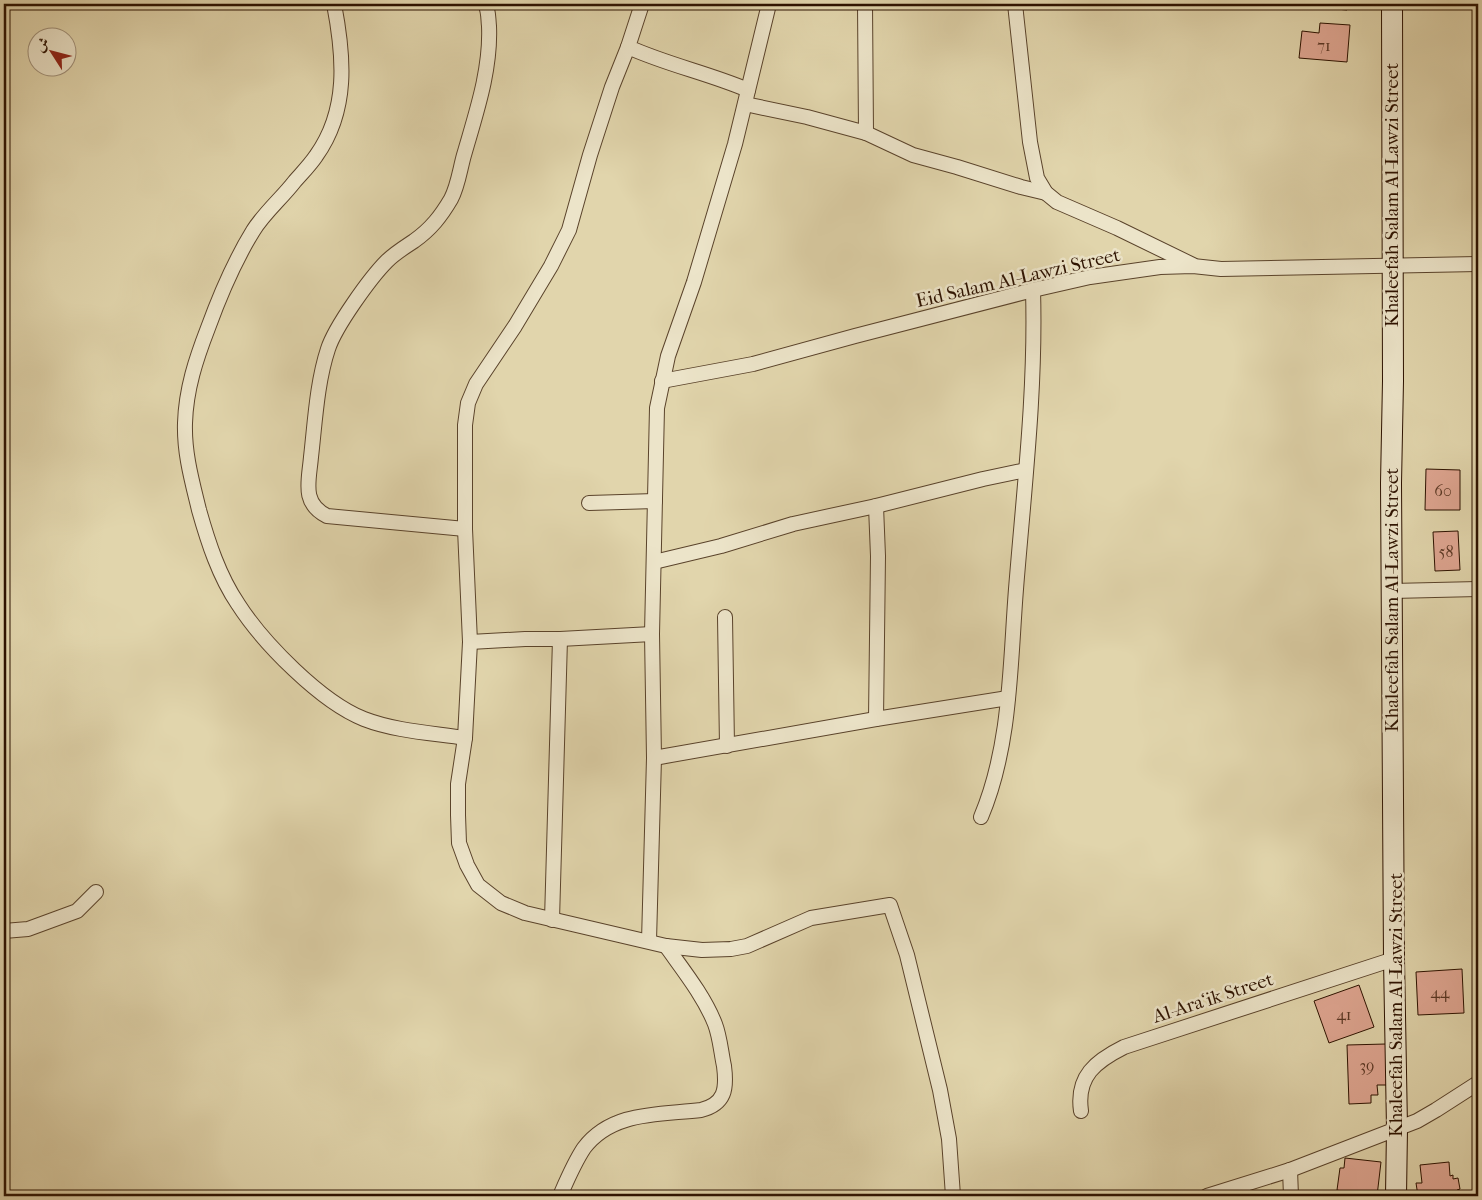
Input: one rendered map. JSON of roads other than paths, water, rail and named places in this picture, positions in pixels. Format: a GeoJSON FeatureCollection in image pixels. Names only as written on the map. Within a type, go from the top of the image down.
{"type":"FeatureCollection","features":[{"type":"Feature","properties":{"kind":"street"},"geometry":{"type":"LineString","coordinates":[[334,4],[340,33],[343,66],[341,94],[332,128],[317,155],[255,229],[229,275],[194,365],[188,393],[185,424],[187,463],[206,536],[229,591],[246,618],[297,673],[338,705],[364,719],[394,727],[465,738]]}},
{"type":"Feature","properties":{"kind":"street"},"geometry":{"type":"LineString","coordinates":[[465,529],[327,516],[320,513],[311,503],[308,488],[324,367],[334,334],[366,287],[387,261],[431,227],[453,196],[486,70],[489,35],[488,8],[485,4]]}},
{"type":"Feature","properties":{"kind":"street"},"geometry":{"type":"LineString","coordinates":[[642,4],[590,155],[569,230],[547,273],[515,326],[481,376],[470,398],[465,424],[465,529],[470,642],[465,738],[458,784],[460,843],[467,865],[478,886],[501,903],[525,913],[666,946],[702,950],[731,949],[747,946],[812,918],[890,905],[907,955],[940,1090],[949,1139],[953,1196]]}},
{"type":"Feature","properties":{"kind":"street"},"geometry":{"type":"LineString","coordinates":[[649,941],[654,758],[652,634],[655,428],[657,408],[668,356],[715,216],[769,4]]}},
{"type":"Feature","properties":{"kind":"street"},"geometry":{"type":"LineString","coordinates":[[865,4],[866,133]]}},
{"type":"Feature","properties":{"kind":"street"},"geometry":{"type":"LineString","coordinates":[[1015,4],[1030,142],[1037,178],[1046,193],[1057,202],[1194,266]]}},
{"type":"Feature","properties":{"kind":"street","name":"Khaleefah Salam Al-Lawzi Street"},"geometry":{"type":"LineString","coordinates":[[1392,4],[1392,591],[1396,1196]]}},
{"type":"Feature","properties":{"kind":"street"},"geometry":{"type":"LineString","coordinates":[[628,47],[656,59],[748,90]]}},
{"type":"Feature","properties":{"kind":"street"},"geometry":{"type":"LineString","coordinates":[[745,104],[807,117],[866,133],[913,155],[958,166],[1021,187],[1046,193]]}},
{"type":"Feature","properties":{"kind":"street","name":"Eid Salam Al-Lawzi Street"},"geometry":{"type":"LineString","coordinates":[[662,381],[753,364],[1033,290],[1107,274],[1160,267],[1194,266],[1221,269],[1478,264]]}},
{"type":"Feature","properties":{"kind":"street"},"geometry":{"type":"LineString","coordinates":[[981,817],[995,778],[1000,756],[1008,698],[1034,353],[1033,290]]}},
{"type":"Feature","properties":{"kind":"street"},"geometry":{"type":"LineString","coordinates":[[654,562],[721,546],[793,524],[1026,470]]}},
{"type":"Feature","properties":{"kind":"street"},"geometry":{"type":"LineString","coordinates":[[589,503],[655,502]]}},
{"type":"Feature","properties":{"kind":"street"},"geometry":{"type":"LineString","coordinates":[[876,506],[878,556],[876,719]]}},
{"type":"Feature","properties":{"kind":"street"},"geometry":{"type":"LineString","coordinates":[[1392,591],[1478,589]]}},
{"type":"Feature","properties":{"kind":"street"},"geometry":{"type":"LineString","coordinates":[[725,617],[727,746]]}},
{"type":"Feature","properties":{"kind":"street"},"geometry":{"type":"LineString","coordinates":[[470,642],[652,634]]}},
{"type":"Feature","properties":{"kind":"street"},"geometry":{"type":"LineString","coordinates":[[552,920],[560,639]]}},
{"type":"Feature","properties":{"kind":"street"},"geometry":{"type":"LineString","coordinates":[[654,758],[1008,698]]}},
{"type":"Feature","properties":{"kind":"street"},"geometry":{"type":"LineString","coordinates":[[4,931],[28,929],[77,911],[96,892]]}},
{"type":"Feature","properties":{"kind":"street"},"geometry":{"type":"LineString","coordinates":[[560,1196],[583,1150],[604,1129],[628,1118],[711,1108],[718,1102],[725,1091],[726,1079],[720,1043],[714,1023],[699,996],[666,946]]}},
{"type":"Feature","properties":{"kind":"street","name":"Al-Ara‘ik Street"},"geometry":{"type":"LineString","coordinates":[[1081,1111],[1080,1093],[1090,1071],[1097,1063],[1124,1047],[1394,959]]}},
{"type":"Feature","properties":{"kind":"street"},"geometry":{"type":"LineString","coordinates":[[1207,1196],[1290,1170],[1417,1121],[1478,1083]]}},
{"type":"Feature","properties":{"kind":"street"},"geometry":{"type":"LineString","coordinates":[[1290,1170],[1291,1196]]}}]}
